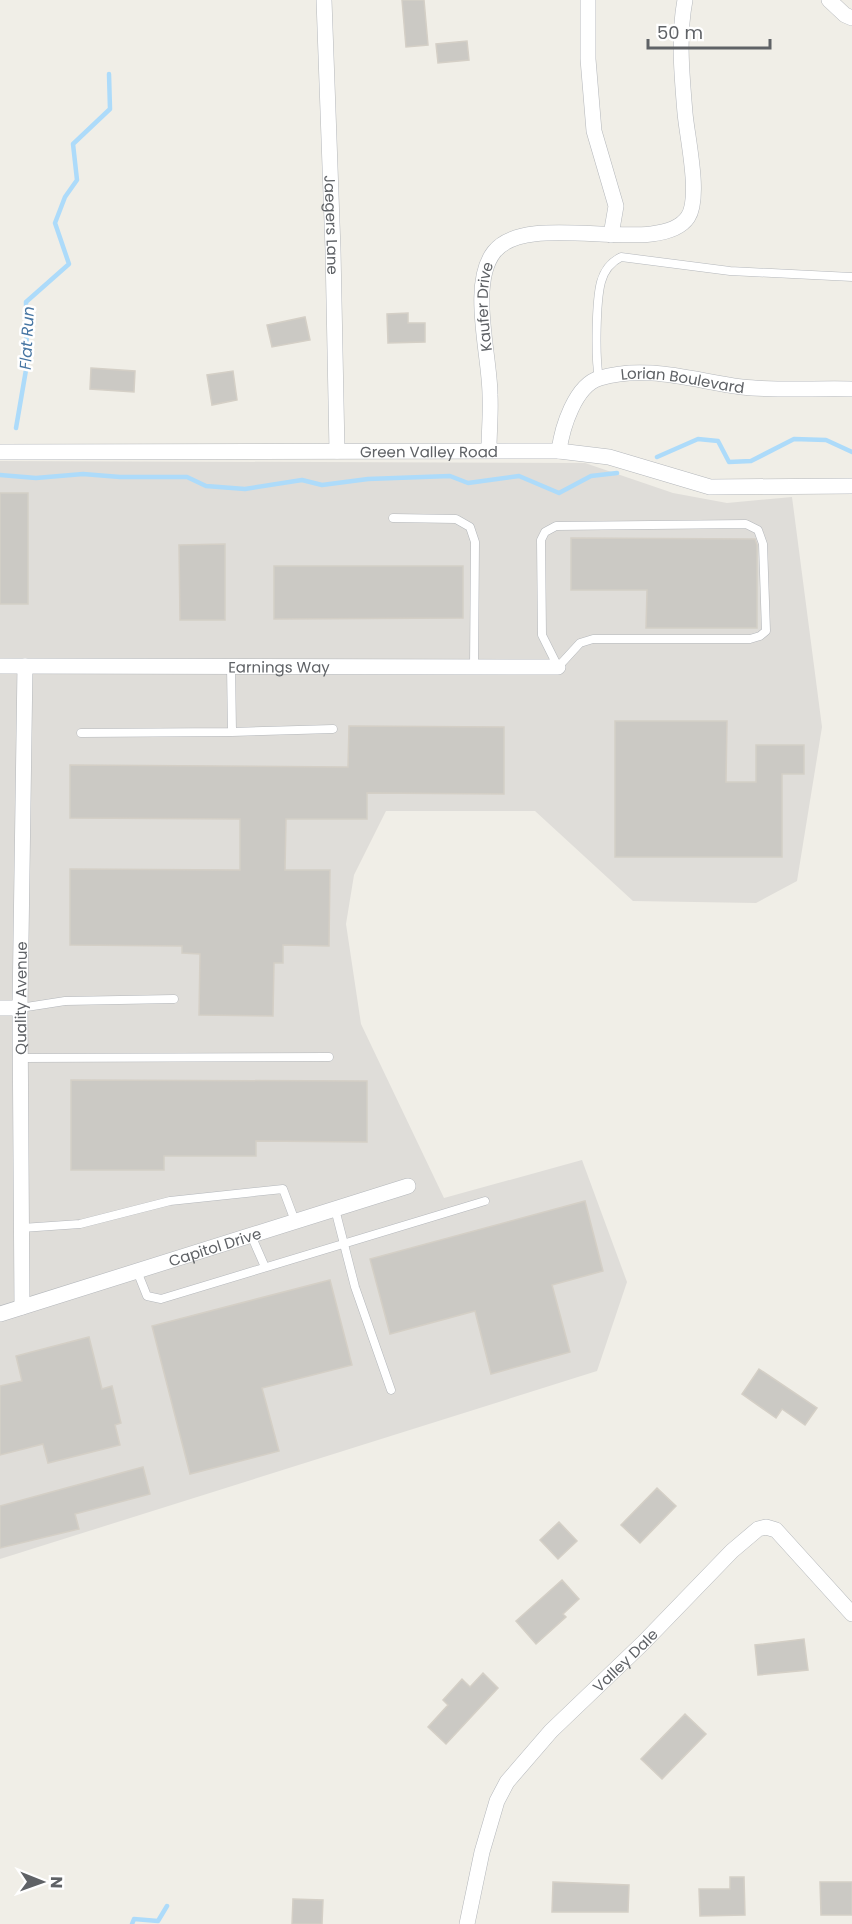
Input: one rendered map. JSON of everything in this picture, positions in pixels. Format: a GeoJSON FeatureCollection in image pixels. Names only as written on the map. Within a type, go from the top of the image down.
{"type":"FeatureCollection","features":[{"type":"Feature","properties":{"kind":"street","name":"Jaegers Lane"},"geometry":{"type":"LineString","coordinates":[[324,0],[337,451]]}},
{"type":"Feature","properties":{"kind":"street"},"geometry":{"type":"LineString","coordinates":[[588,0],[588,59],[594,130],[616,206],[611,235]]}},
{"type":"Feature","properties":{"kind":"street","name":"Kaufer Drive"},"geometry":{"type":"LineString","coordinates":[[489,450],[490,396],[482,303],[483,276],[487,262],[505,242],[517,236],[531,233],[640,234],[671,229],[687,218],[691,209],[693,193],[680,24],[685,0]]}},
{"type":"Feature","properties":{"kind":"street"},"geometry":{"type":"LineString","coordinates":[[829,0],[845,15],[852,18]]}},
{"type":"Feature","properties":{"kind":"street","name":"Lorian Boulevard"},"geometry":{"type":"LineString","coordinates":[[559,451],[568,416],[581,393],[598,378],[651,372],[743,387],[852,389]]}},
{"type":"Feature","properties":{"kind":"street","name":"Green Valley Road"},"geometry":{"type":"LineString","coordinates":[[0,452],[559,451],[595,454],[710,487],[852,486]]}},
{"type":"Feature","properties":{"kind":"street","name":"Earnings Way"},"geometry":{"type":"LineString","coordinates":[[0,666],[558,667]]}},
{"type":"Feature","properties":{"kind":"street","name":"Quality Avenue"},"geometry":{"type":"LineString","coordinates":[[22,1307],[20,1008],[25,666]]}},
{"type":"Feature","properties":{"kind":"street"},"geometry":{"type":"LineString","coordinates":[[0,1008],[20,1008]]}},
{"type":"Feature","properties":{"kind":"street","name":"Capitol Drive"},"geometry":{"type":"LineString","coordinates":[[22,1307],[408,1186]]}},
{"type":"Feature","properties":{"kind":"street"},"geometry":{"type":"LineString","coordinates":[[0,1314],[22,1307]]}},
{"type":"Feature","properties":{"kind":"street","name":"Valley Dale"},"geometry":{"type":"LineString","coordinates":[[467,1924],[482,1852],[497,1801],[507,1782],[551,1731],[644,1643],[732,1551],[758,1529],[766,1527],[776,1530],[852,1614]]}},
{"type":"Feature","properties":{"kind":"lane"},"geometry":{"type":"LineString","coordinates":[[598,378],[596,362],[601,282],[611,262],[621,256],[730,271],[852,277]]}},
{"type":"Feature","properties":{"kind":"lane"},"geometry":{"type":"LineString","coordinates":[[393,518],[456,519],[470,527],[475,542],[474,667]]}},
{"type":"Feature","properties":{"kind":"lane"},"geometry":{"type":"LineString","coordinates":[[746,524],[758,530],[763,544],[766,631],[760,636],[750,639],[593,639],[580,643],[558,667],[542,635],[541,540],[545,532],[556,526],[588,525],[746,524]]}},
{"type":"Feature","properties":{"kind":"lane"},"geometry":{"type":"LineString","coordinates":[[231,666],[232,732]]}},
{"type":"Feature","properties":{"kind":"lane"},"geometry":{"type":"LineString","coordinates":[[81,733],[333,729]]}},
{"type":"Feature","properties":{"kind":"lane"},"geometry":{"type":"LineString","coordinates":[[20,1008],[64,1001],[174,999]]}},
{"type":"Feature","properties":{"kind":"lane"},"geometry":{"type":"LineString","coordinates":[[21,1058],[329,1057]]}},
{"type":"Feature","properties":{"kind":"lane"},"geometry":{"type":"LineString","coordinates":[[22,1228],[80,1224],[170,1201],[283,1189],[295,1221]]}},
{"type":"Feature","properties":{"kind":"lane"},"geometry":{"type":"LineString","coordinates":[[137,1271],[147,1296],[161,1299],[485,1201]]}},
{"type":"Feature","properties":{"kind":"lane"},"geometry":{"type":"LineString","coordinates":[[335,1209],[356,1287],[391,1390]]}},
{"type":"Feature","properties":{"kind":"lane"},"geometry":{"type":"LineString","coordinates":[[251,1235],[265,1268]]}},
{"type":"Feature","properties":{"kind":"shaded area"},"geometry":{"type":"Polygon","coordinates":[[[0,461],[585,463],[673,493],[727,503],[792,497],[822,727],[797,881],[756,903],[633,901],[535,811],[386,811],[354,875],[346,924],[361,1024],[444,1198],[582,1160],[627,1282],[597,1371],[0,1559],[0,461]]]}},
{"type":"Feature","properties":{"kind":"building"},"geometry":{"type":"Polygon","coordinates":[[[402,0],[424,0],[428,45],[406,47],[402,0]]]}},
{"type":"Feature","properties":{"kind":"building"},"geometry":{"type":"Polygon","coordinates":[[[467,41],[469,60],[438,63],[436,44],[467,41]]]}},
{"type":"Feature","properties":{"kind":"building"},"geometry":{"type":"Polygon","coordinates":[[[408,313],[408,323],[425,323],[425,342],[388,343],[387,314],[408,313]]]}},
{"type":"Feature","properties":{"kind":"building"},"geometry":{"type":"Polygon","coordinates":[[[305,317],[310,340],[272,347],[267,325],[305,317]]]}},
{"type":"Feature","properties":{"kind":"building"},"geometry":{"type":"Polygon","coordinates":[[[91,368],[135,371],[134,392],[90,389],[91,368]]]}},
{"type":"Feature","properties":{"kind":"building"},"geometry":{"type":"Polygon","coordinates":[[[233,371],[237,400],[212,405],[207,375],[233,371]]]}},
{"type":"Feature","properties":{"kind":"building"},"geometry":{"type":"Polygon","coordinates":[[[0,493],[28,493],[28,604],[0,604],[0,493]]]}},
{"type":"Feature","properties":{"kind":"building"},"geometry":{"type":"Polygon","coordinates":[[[571,538],[755,539],[757,545],[757,628],[646,628],[647,590],[571,590],[571,538]]]}},
{"type":"Feature","properties":{"kind":"building"},"geometry":{"type":"Polygon","coordinates":[[[225,544],[225,620],[180,620],[179,545],[225,544]]]}},
{"type":"Feature","properties":{"kind":"building"},"geometry":{"type":"Polygon","coordinates":[[[274,566],[463,566],[463,618],[274,619],[274,566]]]}},
{"type":"Feature","properties":{"kind":"building"},"geometry":{"type":"Polygon","coordinates":[[[615,721],[727,721],[726,782],[756,782],[756,745],[804,745],[804,774],[782,774],[782,857],[615,857],[615,721]]]}},
{"type":"Feature","properties":{"kind":"building"},"geometry":{"type":"Polygon","coordinates":[[[349,726],[504,727],[504,794],[367,793],[367,819],[286,819],[285,870],[330,870],[329,946],[283,945],[283,963],[274,963],[273,1016],[199,1015],[200,954],[182,953],[182,946],[70,945],[70,869],[240,870],[240,819],[70,818],[70,765],[348,767],[349,726]]]}},
{"type":"Feature","properties":{"kind":"building"},"geometry":{"type":"Polygon","coordinates":[[[71,1080],[367,1081],[367,1142],[256,1141],[256,1156],[164,1156],[164,1170],[71,1170],[71,1080]]]}},
{"type":"Feature","properties":{"kind":"building"},"geometry":{"type":"Polygon","coordinates":[[[585,1201],[603,1271],[552,1285],[570,1352],[491,1374],[475,1311],[390,1334],[370,1259],[585,1201]]]}},
{"type":"Feature","properties":{"kind":"building"},"geometry":{"type":"Polygon","coordinates":[[[330,1280],[352,1365],[262,1388],[279,1451],[190,1474],[152,1326],[330,1280]]]}},
{"type":"Feature","properties":{"kind":"building"},"geometry":{"type":"Polygon","coordinates":[[[89,1337],[102,1389],[112,1386],[121,1423],[115,1425],[120,1445],[48,1463],[43,1444],[0,1455],[0,1386],[22,1381],[16,1356],[89,1337]]]}},
{"type":"Feature","properties":{"kind":"building"},"geometry":{"type":"Polygon","coordinates":[[[759,1369],[817,1408],[805,1425],[782,1409],[776,1418],[742,1394],[759,1369]]]}},
{"type":"Feature","properties":{"kind":"building"},"geometry":{"type":"Polygon","coordinates":[[[143,1467],[150,1494],[75,1514],[79,1529],[0,1548],[0,1506],[143,1467]]]}},
{"type":"Feature","properties":{"kind":"building"},"geometry":{"type":"Polygon","coordinates":[[[657,1488],[676,1506],[640,1543],[621,1525],[657,1488]]]}},
{"type":"Feature","properties":{"kind":"building"},"geometry":{"type":"Polygon","coordinates":[[[559,1522],[577,1541],[558,1559],[540,1540],[559,1522]]]}},
{"type":"Feature","properties":{"kind":"building"},"geometry":{"type":"Polygon","coordinates":[[[562,1580],[579,1599],[563,1614],[566,1617],[536,1644],[516,1621],[562,1580]]]}},
{"type":"Feature","properties":{"kind":"building"},"geometry":{"type":"Polygon","coordinates":[[[804,1639],[808,1670],[758,1675],[755,1645],[804,1639]]]}},
{"type":"Feature","properties":{"kind":"building"},"geometry":{"type":"Polygon","coordinates":[[[483,1673],[498,1688],[446,1744],[428,1727],[448,1705],[443,1700],[462,1679],[470,1687],[483,1673]]]}},
{"type":"Feature","properties":{"kind":"building"},"geometry":{"type":"Polygon","coordinates":[[[685,1714],[706,1734],[662,1779],[641,1759],[685,1714]]]}},
{"type":"Feature","properties":{"kind":"building"},"geometry":{"type":"Polygon","coordinates":[[[730,1877],[744,1877],[745,1915],[700,1916],[699,1889],[730,1889],[730,1877]]]}},
{"type":"Feature","properties":{"kind":"building"},"geometry":{"type":"Polygon","coordinates":[[[553,1882],[629,1885],[628,1912],[552,1912],[553,1882]]]}},
{"type":"Feature","properties":{"kind":"building"},"geometry":{"type":"Polygon","coordinates":[[[820,1882],[852,1882],[852,1915],[821,1915],[820,1882]]]}},
{"type":"Feature","properties":{"kind":"building"},"geometry":{"type":"Polygon","coordinates":[[[293,1899],[323,1900],[322,1924],[292,1924],[293,1899]]]}},
{"type":"Feature","properties":{"kind":"waterway","name":"Flat Run"},"geometry":{"type":"LineString","coordinates":[[16,428],[27,364],[26,302],[69,264],[55,223],[65,197],[77,180],[73,144],[110,109],[109,74]]}},
{"type":"Feature","properties":{"kind":"waterway"},"geometry":{"type":"LineString","coordinates":[[657,457],[698,439],[718,441],[729,462],[751,461],[794,439],[826,440],[852,452]]}},
{"type":"Feature","properties":{"kind":"waterway"},"geometry":{"type":"LineString","coordinates":[[0,475],[36,478],[83,474],[120,477],[187,477],[206,486],[245,489],[302,480],[322,485],[368,479],[450,476],[468,483],[519,476],[559,493],[591,476],[617,473]]}},
{"type":"Feature","properties":{"kind":"waterway"},"geometry":{"type":"LineString","coordinates":[[132,1924],[134,1919],[158,1921],[167,1906]]}}]}
